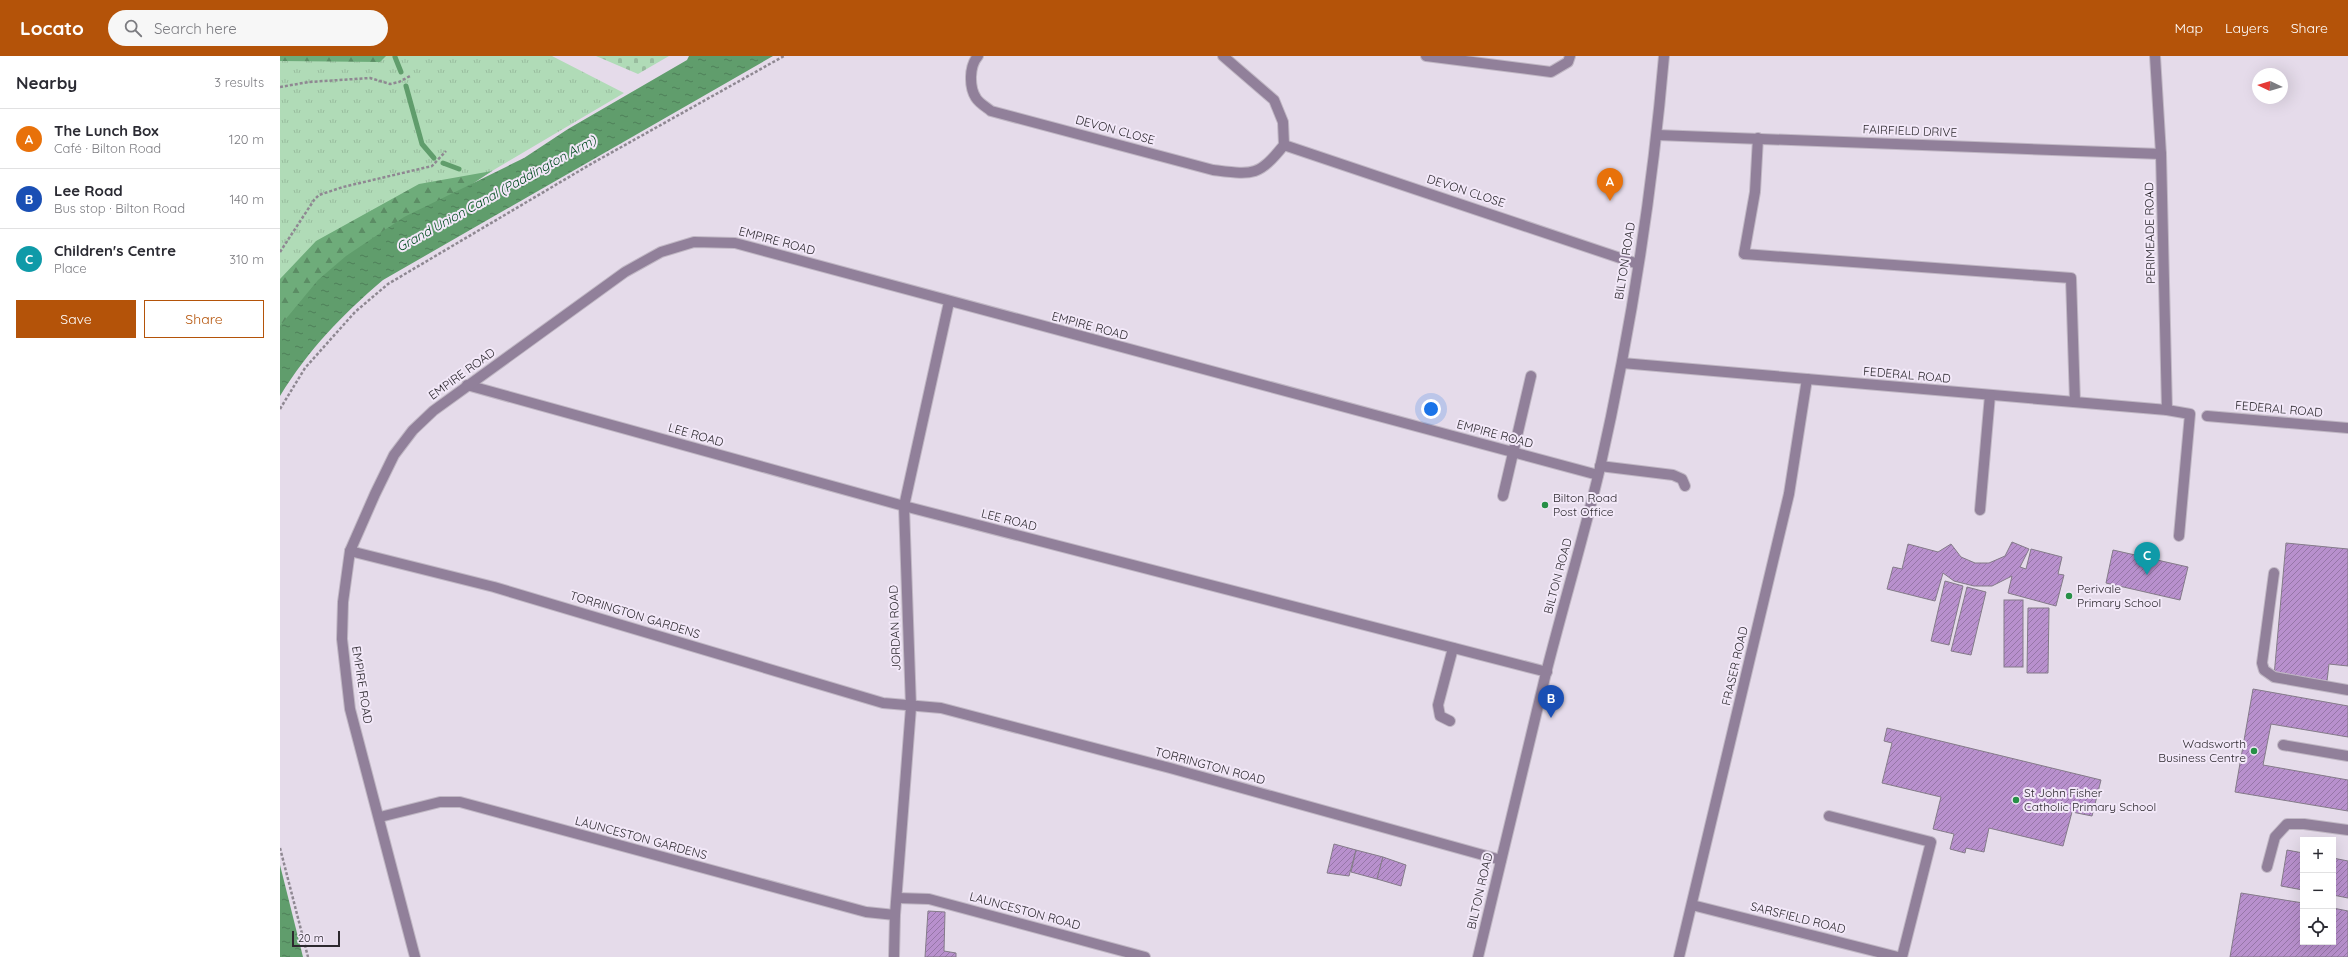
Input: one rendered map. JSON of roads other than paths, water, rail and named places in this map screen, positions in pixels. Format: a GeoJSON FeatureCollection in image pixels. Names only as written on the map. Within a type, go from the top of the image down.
{"type":"FeatureCollection","features":[{"type":"Feature","properties":{"kind":"street","name":"DEVON CLOSE"},"geometry":{"type":"LineString","coordinates":[[978,56],[975,60],[970,79],[976,98],[991,111],[1213,170],[1246,175],[1268,165],[1284,145],[1638,264]]}},
{"type":"Feature","properties":{"kind":"street"},"geometry":{"type":"LineString","coordinates":[[1223,56],[1274,100],[1283,122],[1284,145]]}},
{"type":"Feature","properties":{"kind":"street"},"geometry":{"type":"LineString","coordinates":[[1426,56],[1550,72],[1568,62],[1570,56]]}},
{"type":"Feature","properties":{"kind":"street","name":"BILTON ROAD"},"geometry":{"type":"LineString","coordinates":[[1478,957],[1547,672],[1599,471],[1622,363],[1657,134],[1664,56]]}},
{"type":"Feature","properties":{"kind":"street","name":"PERIMEADE ROAD"},"geometry":{"type":"LineString","coordinates":[[2154,56],[2161,154],[2167,410]]}},
{"type":"Feature","properties":{"kind":"street","name":"FAIRFIELD DRIVE"},"geometry":{"type":"LineString","coordinates":[[1657,134],[2161,154]]}},
{"type":"Feature","properties":{"kind":"street"},"geometry":{"type":"LineString","coordinates":[[1758,138],[1755,192],[1744,254],[2071,278],[2075,402]]}},
{"type":"Feature","properties":{"kind":"street","name":"EMPIRE ROAD"},"geometry":{"type":"LineString","coordinates":[[415,957],[380,817],[350,709],[345,676],[342,639],[343,602],[350,551],[394,455],[413,430],[433,411],[467,385],[625,272],[661,252],[694,242],[735,243],[949,302],[1512,452],[1599,471],[1673,474],[1682,479],[1685,486]]}},
{"type":"Feature","properties":{"kind":"street","name":"JORDAN ROAD"},"geometry":{"type":"LineString","coordinates":[[894,957],[895,915],[911,706],[904,506],[949,302]]}},
{"type":"Feature","properties":{"kind":"street","name":"FEDERAL ROAD"},"geometry":{"type":"LineString","coordinates":[[1622,363],[1649,367],[1659,365],[2167,410],[2190,414],[2179,536]]}},
{"type":"Feature","properties":{"kind":"street"},"geometry":{"type":"LineString","coordinates":[[1503,496],[1512,452],[1531,376]]}},
{"type":"Feature","properties":{"kind":"street","name":"FRASER ROAD"},"geometry":{"type":"LineString","coordinates":[[1679,957],[1789,494],[1807,379]]}},
{"type":"Feature","properties":{"kind":"street","name":"LEE ROAD"},"geometry":{"type":"LineString","coordinates":[[467,385],[904,506],[1547,672]]}},
{"type":"Feature","properties":{"kind":"street"},"geometry":{"type":"LineString","coordinates":[[1980,510],[1990,395]]}},
{"type":"Feature","properties":{"kind":"street","name":"FEDERAL ROAD"},"geometry":{"type":"LineString","coordinates":[[2207,416],[2348,428]]}},
{"type":"Feature","properties":{"kind":"street","name":"TORRINGTON GARDENS"},"geometry":{"type":"LineString","coordinates":[[350,551],[494,587],[883,703],[911,706]]}},
{"type":"Feature","properties":{"kind":"street"},"geometry":{"type":"LineString","coordinates":[[2274,573],[2262,663],[2264,670],[2274,677],[2348,690]]}},
{"type":"Feature","properties":{"kind":"street"},"geometry":{"type":"LineString","coordinates":[[1450,721],[1440,716],[1438,705],[1453,648]]}},
{"type":"Feature","properties":{"kind":"street","name":"TORRINGTON ROAD"},"geometry":{"type":"LineString","coordinates":[[911,706],[941,708],[1177,770],[1501,860]]}},
{"type":"Feature","properties":{"kind":"street"},"geometry":{"type":"LineString","coordinates":[[2283,745],[2348,756]]}},
{"type":"Feature","properties":{"kind":"street","name":"LAUNCESTON GARDENS"},"geometry":{"type":"LineString","coordinates":[[380,817],[440,802],[460,802],[866,912],[895,915]]}},
{"type":"Feature","properties":{"kind":"street"},"geometry":{"type":"LineString","coordinates":[[1829,816],[1931,842],[1902,957]]}},
{"type":"Feature","properties":{"kind":"street"},"geometry":{"type":"LineString","coordinates":[[2267,867],[2276,837],[2287,824],[2304,824],[2348,830]]}},
{"type":"Feature","properties":{"kind":"street","name":"LAUNCESTON ROAD"},"geometry":{"type":"LineString","coordinates":[[897,898],[928,899],[1145,957]]}},
{"type":"Feature","properties":{"kind":"street","name":"SARSFIELD ROAD"},"geometry":{"type":"LineString","coordinates":[[1692,905],[1898,957]]}},
{"type":"Feature","properties":{"kind":"water","name":"Grand Union Canal (Paddington Arm)"},"geometry":{"type":"Polygon","coordinates":[[[689,56],[773,56],[383,280],[354,306],[327,334],[303,363],[280,396],[280,326],[318,280],[346,256],[404,217],[524,158],[568,129],[687,60],[689,56]]]}},
{"type":"Feature","properties":{"kind":"water"},"geometry":{"type":"Polygon","coordinates":[[[280,865],[303,957],[280,957],[280,865]]]}},
{"type":"Feature","properties":{"kind":"waterway"},"geometry":{"type":"LineString","coordinates":[[395,57],[401,72]]}},
{"type":"Feature","properties":{"kind":"waterway"},"geometry":{"type":"LineString","coordinates":[[406,86],[422,144],[434,158]]}},
{"type":"Feature","properties":{"kind":"waterway"},"geometry":{"type":"LineString","coordinates":[[443,163],[459,169]]}},
{"type":"Feature","properties":{"kind":"place","name":"The Lunch Box"},"geometry":{"type":"Point","coordinates":[1610,201]}},
{"type":"Feature","properties":{"kind":"place","name":"Bilton Road Post Office"},"geometry":{"type":"Point","coordinates":[1545,505]}},
{"type":"Feature","properties":{"kind":"place","name":"Children's Centre"},"geometry":{"type":"Point","coordinates":[2147,575]}},
{"type":"Feature","properties":{"kind":"place","name":"Perivale Primary School"},"geometry":{"type":"Point","coordinates":[2069,596]}},
{"type":"Feature","properties":{"kind":"place","name":"Lee Road"},"geometry":{"type":"Point","coordinates":[1551,718]}},
{"type":"Feature","properties":{"kind":"place","name":"Wadsworth Business Centre"},"geometry":{"type":"Point","coordinates":[2254,751]}},
{"type":"Feature","properties":{"kind":"place","name":"St John Fisher Catholic Primary School"},"geometry":{"type":"Point","coordinates":[2016,800]}}]}
